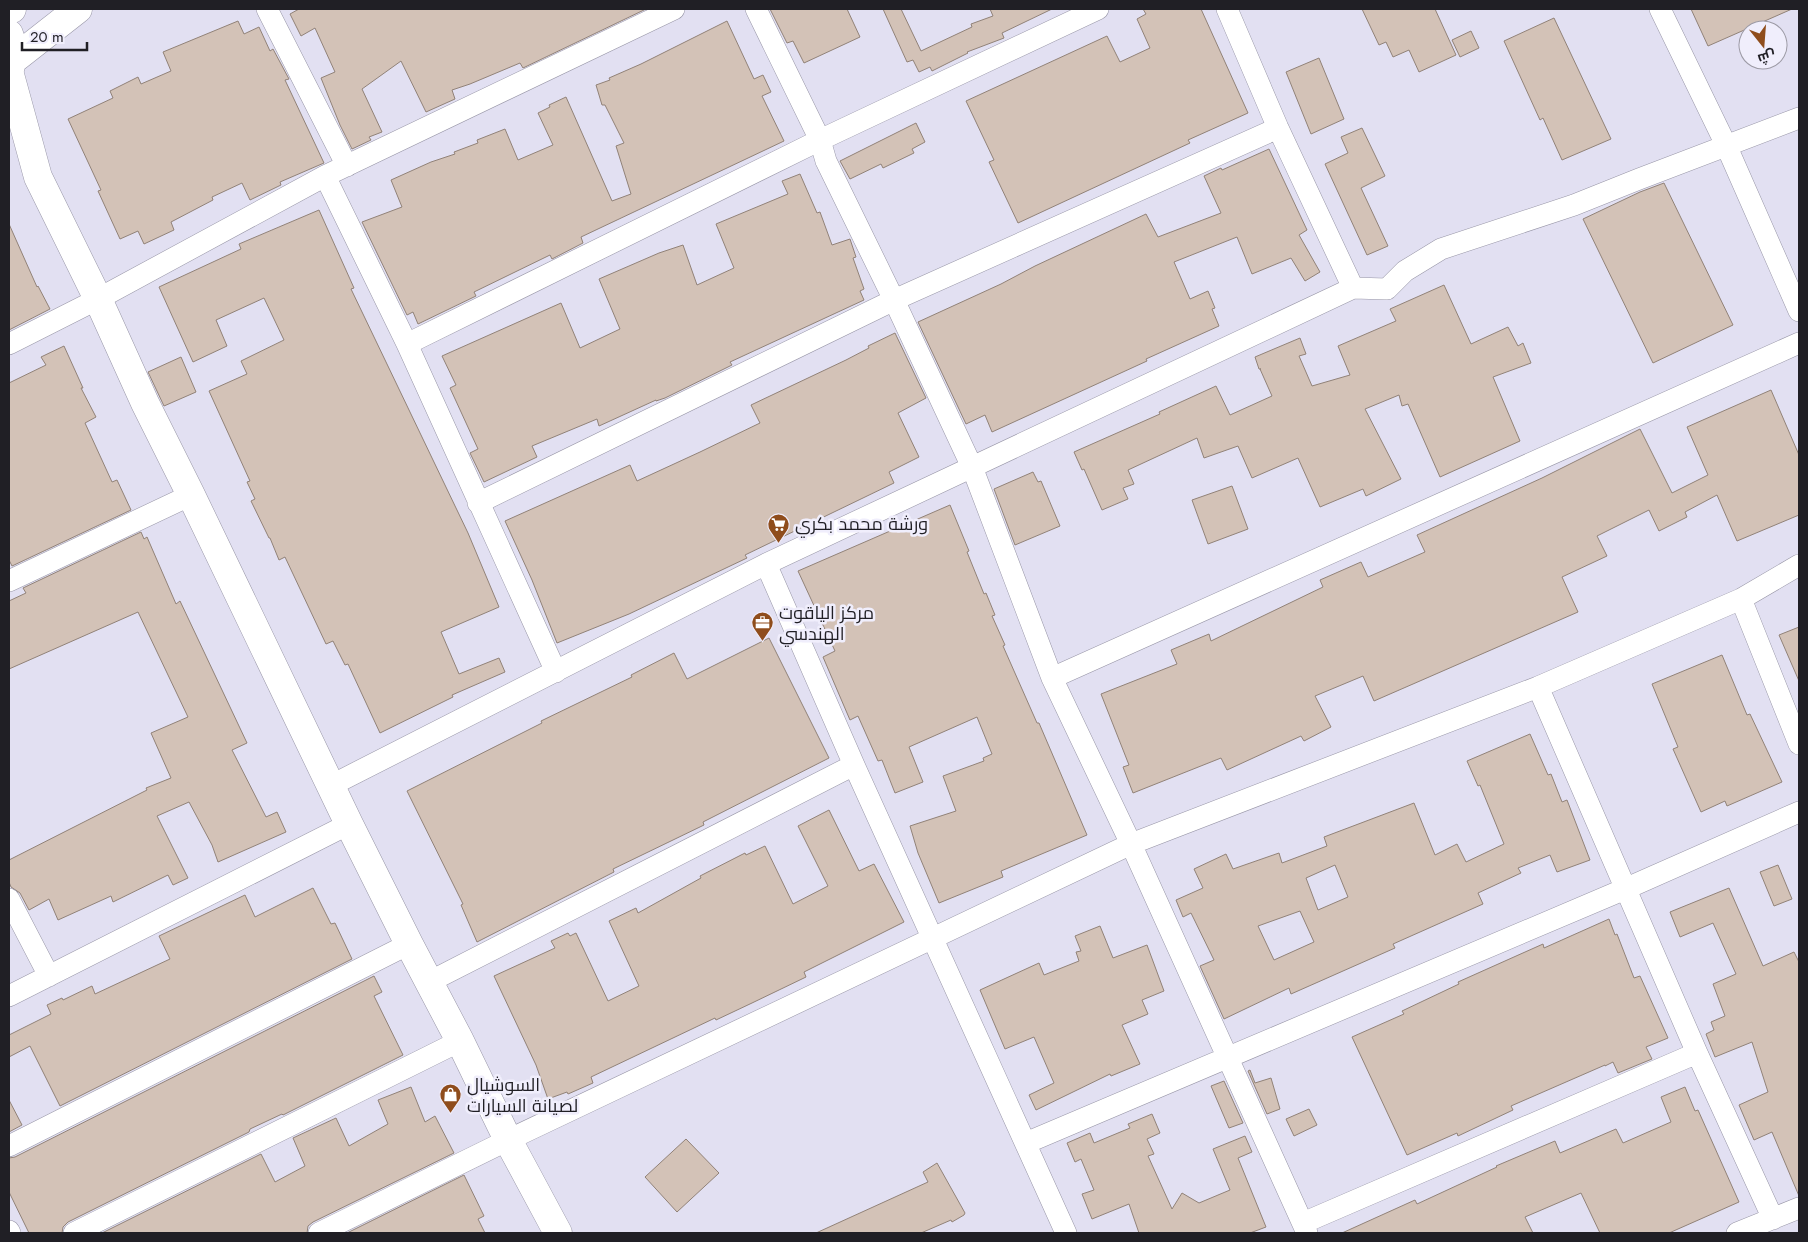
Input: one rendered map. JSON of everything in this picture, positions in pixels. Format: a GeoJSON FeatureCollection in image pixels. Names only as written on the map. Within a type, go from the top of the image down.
{"type":"FeatureCollection","features":[{"type":"Feature","properties":{"kind":"street"},"geometry":{"type":"LineString","coordinates":[[78,9],[10,59],[38,177],[330,786],[460,1041],[508,1140],[558,1233]]}},
{"type":"Feature","properties":{"kind":"street"},"geometry":{"type":"LineString","coordinates":[[267,9],[347,166]]}},
{"type":"Feature","properties":{"kind":"street"},"geometry":{"type":"LineString","coordinates":[[9,344],[98,299],[325,176],[674,9]]}},
{"type":"Feature","properties":{"kind":"street"},"geometry":{"type":"LineString","coordinates":[[756,9],[820,140],[826,161],[894,300],[972,467],[1052,678],[1131,844],[1305,1228],[1697,1053]]}},
{"type":"Feature","properties":{"kind":"street"},"geometry":{"type":"LineString","coordinates":[[407,344],[820,140],[1098,9]]}},
{"type":"Feature","properties":{"kind":"street"},"geometry":{"type":"LineString","coordinates":[[1227,9],[1278,128],[1353,288]]}},
{"type":"Feature","properties":{"kind":"street"},"geometry":{"type":"LineString","coordinates":[[1660,9],[1726,146],[1799,311]]}},
{"type":"Feature","properties":{"kind":"street"},"geometry":{"type":"LineString","coordinates":[[330,786],[766,564],[1353,288],[1388,289],[1405,272],[1441,249],[1574,205],[1799,118]]}},
{"type":"Feature","properties":{"kind":"street"},"geometry":{"type":"LineString","coordinates":[[478,503],[894,300],[1278,128]]}},
{"type":"Feature","properties":{"kind":"street"},"geometry":{"type":"LineString","coordinates":[[9,144],[38,177]]}},
{"type":"Feature","properties":{"kind":"street"},"geometry":{"type":"LineString","coordinates":[[325,176],[407,344],[556,672]]}},
{"type":"Feature","properties":{"kind":"street"},"geometry":{"type":"LineString","coordinates":[[1052,678],[1799,344]]}},
{"type":"Feature","properties":{"kind":"street"},"geometry":{"type":"LineString","coordinates":[[9,581],[191,495]]}},
{"type":"Feature","properties":{"kind":"street"},"geometry":{"type":"LineString","coordinates":[[766,564],[854,765],[1066,1233]]}},
{"type":"Feature","properties":{"kind":"street"},"geometry":{"type":"LineString","coordinates":[[319,1233],[508,1140],[1131,844],[1538,687],[1741,599],[1799,565]]}},
{"type":"Feature","properties":{"kind":"street"},"geometry":{"type":"LineString","coordinates":[[1741,599],[1799,744]]}},
{"type":"Feature","properties":{"kind":"street"},"geometry":{"type":"LineString","coordinates":[[1538,687],[1697,1053],[1773,1219]]}},
{"type":"Feature","properties":{"kind":"street"},"geometry":{"type":"LineString","coordinates":[[429,982],[854,765]]}},
{"type":"Feature","properties":{"kind":"street"},"geometry":{"type":"LineString","coordinates":[[1026,1143],[1626,889],[1799,812]]}},
{"type":"Feature","properties":{"kind":"street"},"geometry":{"type":"LineString","coordinates":[[9,996],[349,824]]}},
{"type":"Feature","properties":{"kind":"street"},"geometry":{"type":"LineString","coordinates":[[9,899],[49,976]]}},
{"type":"Feature","properties":{"kind":"street"},"geometry":{"type":"LineString","coordinates":[[9,1146],[409,944]]}},
{"type":"Feature","properties":{"kind":"street"},"geometry":{"type":"LineString","coordinates":[[74,1233],[460,1041]]}},
{"type":"Feature","properties":{"kind":"street"},"geometry":{"type":"LineString","coordinates":[[1738,1233],[1799,1208]]}},
{"type":"Feature","properties":{"kind":"building"},"geometry":{"type":"Polygon","coordinates":[[[299,9],[646,9],[523,68],[520,63],[452,90],[455,99],[426,112],[401,61],[362,89],[382,132],[369,137],[371,140],[352,149],[321,78],[335,72],[315,28],[301,36],[290,14],[299,9]]]}},
{"type":"Feature","properties":{"kind":"building"},"geometry":{"type":"Polygon","coordinates":[[[770,9],[847,9],[860,37],[804,63],[793,41],[787,43],[770,9]]]}},
{"type":"Feature","properties":{"kind":"building"},"geometry":{"type":"Polygon","coordinates":[[[883,9],[901,9],[921,51],[972,27],[971,24],[993,16],[990,9],[1052,9],[1002,33],[1004,38],[967,52],[932,71],[930,67],[919,72],[913,60],[907,62],[883,9]]]}},
{"type":"Feature","properties":{"kind":"building"},"geometry":{"type":"Polygon","coordinates":[[[1143,9],[1201,9],[1248,113],[1188,140],[1190,143],[1018,223],[989,162],[994,160],[966,101],[1107,36],[1120,62],[1150,48],[1137,19],[1146,14],[1143,9]]]}},
{"type":"Feature","properties":{"kind":"building"},"geometry":{"type":"Polygon","coordinates":[[[1362,9],[1435,9],[1456,55],[1419,72],[1409,50],[1393,57],[1386,42],[1379,45],[1362,9]]]}},
{"type":"Feature","properties":{"kind":"building"},"geometry":{"type":"Polygon","coordinates":[[[1691,9],[1792,9],[1767,20],[1738,20],[1738,33],[1708,46],[1691,9]]]}},
{"type":"Feature","properties":{"kind":"building"},"geometry":{"type":"Polygon","coordinates":[[[1554,18],[1611,139],[1562,160],[1543,118],[1540,120],[1504,41],[1554,18]]]}},
{"type":"Feature","properties":{"kind":"building"},"geometry":{"type":"Polygon","coordinates":[[[238,21],[244,34],[259,27],[270,51],[273,49],[289,79],[285,80],[324,163],[280,182],[281,185],[250,200],[242,183],[212,197],[213,200],[171,222],[174,230],[144,244],[138,231],[120,239],[98,191],[101,190],[68,119],[113,98],[110,91],[138,77],[141,84],[171,71],[163,52],[238,21]]]}},
{"type":"Feature","properties":{"kind":"building"},"geometry":{"type":"Polygon","coordinates":[[[727,21],[754,79],[763,75],[771,92],[762,96],[784,141],[581,237],[583,243],[552,259],[550,255],[474,292],[476,296],[418,324],[413,312],[407,315],[362,222],[402,207],[391,180],[431,162],[455,154],[454,152],[478,143],[477,140],[505,129],[518,160],[553,145],[538,113],[566,97],[612,201],[631,194],[616,146],[624,143],[605,105],[602,105],[596,85],[610,80],[609,78],[727,21]]]}},
{"type":"Feature","properties":{"kind":"building"},"geometry":{"type":"Polygon","coordinates":[[[1471,31],[1479,48],[1460,57],[1452,40],[1471,31]]]}},
{"type":"Feature","properties":{"kind":"building"},"geometry":{"type":"Polygon","coordinates":[[[1319,58],[1344,119],[1311,134],[1286,72],[1319,58]]]}},
{"type":"Feature","properties":{"kind":"building"},"geometry":{"type":"Polygon","coordinates":[[[916,123],[925,142],[912,149],[914,153],[883,168],[881,164],[850,179],[840,161],[916,123]]]}},
{"type":"Feature","properties":{"kind":"building"},"geometry":{"type":"Polygon","coordinates":[[[1362,128],[1385,176],[1361,188],[1388,246],[1367,255],[1325,164],[1348,153],[1341,137],[1362,128]]]}},
{"type":"Feature","properties":{"kind":"building"},"geometry":{"type":"Polygon","coordinates":[[[1269,149],[1307,230],[1299,235],[1320,272],[1305,281],[1291,258],[1252,274],[1237,237],[1174,262],[1190,299],[1208,291],[1215,308],[1212,309],[1219,326],[992,432],[985,415],[966,424],[918,322],[1146,214],[1158,237],[1221,213],[1204,176],[1269,149]]]}},
{"type":"Feature","properties":{"kind":"building"},"geometry":{"type":"Polygon","coordinates":[[[800,174],[817,213],[820,212],[832,245],[850,239],[856,257],[853,258],[864,289],[860,291],[864,300],[730,362],[732,365],[665,398],[656,400],[599,426],[597,419],[532,446],[537,457],[484,482],[470,453],[478,449],[450,388],[456,385],[442,356],[561,303],[580,348],[620,329],[599,279],[659,253],[683,245],[697,285],[734,268],[716,224],[788,194],[782,181],[800,174]]]}},
{"type":"Feature","properties":{"kind":"building"},"geometry":{"type":"Polygon","coordinates":[[[1664,183],[1733,325],[1653,363],[1583,219],[1640,192],[1664,183]]]}},
{"type":"Feature","properties":{"kind":"building"},"geometry":{"type":"Polygon","coordinates":[[[319,210],[354,288],[351,289],[468,533],[499,607],[441,632],[459,674],[499,658],[505,672],[452,695],[453,697],[380,733],[348,664],[345,665],[333,641],[326,644],[285,557],[279,560],[251,501],[255,499],[247,482],[250,481],[209,391],[247,374],[241,361],[284,340],[264,298],[216,320],[227,346],[193,362],[159,287],[241,249],[239,244],[319,210]]]}},
{"type":"Feature","properties":{"kind":"building"},"geometry":{"type":"Polygon","coordinates":[[[9,224],[37,287],[50,309],[9,330],[9,224]]]}},
{"type":"Feature","properties":{"kind":"building"},"geometry":{"type":"Polygon","coordinates":[[[1444,285],[1471,344],[1508,327],[1518,346],[1523,343],[1531,363],[1493,377],[1520,441],[1440,477],[1408,404],[1402,406],[1399,395],[1365,409],[1401,479],[1366,496],[1363,489],[1320,507],[1298,458],[1252,478],[1238,446],[1204,458],[1197,438],[1128,470],[1134,484],[1123,488],[1128,499],[1102,510],[1084,469],[1082,470],[1074,452],[1160,414],[1159,412],[1216,386],[1230,415],[1272,396],[1255,357],[1300,338],[1306,354],[1299,356],[1312,386],[1350,375],[1338,346],[1396,321],[1390,309],[1444,285]]]}},
{"type":"Feature","properties":{"kind":"building"},"geometry":{"type":"Polygon","coordinates":[[[895,333],[926,398],[898,413],[919,457],[889,472],[894,483],[745,555],[747,558],[629,614],[557,643],[532,580],[505,521],[630,465],[637,481],[700,452],[760,423],[751,405],[846,360],[869,348],[868,346],[895,333]]]}},
{"type":"Feature","properties":{"kind":"building"},"geometry":{"type":"Polygon","coordinates":[[[64,346],[83,388],[81,388],[96,417],[85,423],[112,482],[117,480],[131,510],[12,566],[9,560],[9,383],[46,365],[41,357],[64,346]]]}},
{"type":"Feature","properties":{"kind":"building"},"geometry":{"type":"Polygon","coordinates":[[[181,357],[196,392],[164,406],[148,372],[181,357]]]}},
{"type":"Feature","properties":{"kind":"building"},"geometry":{"type":"Polygon","coordinates":[[[1771,390],[1799,455],[1799,515],[1737,541],[1717,495],[1685,512],[1687,517],[1659,531],[1649,510],[1597,536],[1607,556],[1562,577],[1578,612],[1374,701],[1363,676],[1315,696],[1331,727],[1304,741],[1301,736],[1227,770],[1221,758],[1133,793],[1123,767],[1129,765],[1101,694],[1177,664],[1171,650],[1209,634],[1211,641],[1323,587],[1320,580],[1361,562],[1368,577],[1425,552],[1417,535],[1542,478],[1640,429],[1672,493],[1708,475],[1687,427],[1771,390]]]}},
{"type":"Feature","properties":{"kind":"building"},"geometry":{"type":"Polygon","coordinates":[[[1033,472],[1038,482],[1041,481],[1060,526],[1015,545],[994,489],[1033,472]]]}},
{"type":"Feature","properties":{"kind":"building"},"geometry":{"type":"Polygon","coordinates":[[[1232,486],[1248,529],[1208,544],[1192,500],[1232,486]]]}},
{"type":"Feature","properties":{"kind":"building"},"geometry":{"type":"Polygon","coordinates":[[[950,505],[984,594],[986,593],[995,615],[992,616],[1005,645],[1003,646],[1037,723],[1039,723],[1087,835],[1001,871],[1003,877],[939,903],[918,853],[910,826],[956,811],[943,776],[984,761],[983,758],[992,754],[977,717],[909,747],[923,782],[895,793],[882,760],[878,761],[858,716],[850,720],[823,657],[835,651],[798,571],[950,505]]]}},
{"type":"Feature","properties":{"kind":"building"},"geometry":{"type":"Polygon","coordinates":[[[141,532],[144,539],[147,537],[176,604],[180,601],[247,743],[232,750],[266,817],[277,812],[286,832],[218,862],[212,845],[189,802],[157,816],[188,878],[173,885],[168,875],[113,902],[111,896],[58,920],[49,899],[29,910],[20,893],[11,887],[9,882],[9,860],[147,790],[146,788],[171,778],[151,733],[188,717],[138,612],[9,669],[9,601],[26,593],[23,588],[141,532]]]}},
{"type":"Feature","properties":{"kind":"building"},"geometry":{"type":"Polygon","coordinates":[[[1799,627],[1799,681],[1779,635],[1799,627]]]}},
{"type":"Feature","properties":{"kind":"building"},"geometry":{"type":"Polygon","coordinates":[[[769,638],[829,758],[703,822],[704,825],[613,869],[614,872],[477,942],[461,905],[463,904],[407,791],[542,723],[541,721],[632,677],[631,675],[674,653],[687,679],[769,638]]]}},
{"type":"Feature","properties":{"kind":"building"},"geometry":{"type":"Polygon","coordinates":[[[1722,655],[1747,715],[1750,714],[1782,782],[1727,806],[1725,801],[1701,812],[1673,749],[1678,747],[1652,684],[1722,655]]]}},
{"type":"Feature","properties":{"kind":"building"},"geometry":{"type":"Polygon","coordinates":[[[1530,734],[1548,775],[1551,774],[1562,802],[1567,800],[1590,860],[1557,872],[1550,855],[1518,868],[1521,873],[1478,893],[1483,904],[1393,944],[1395,948],[1291,994],[1289,988],[1224,1019],[1200,966],[1214,960],[1191,913],[1183,917],[1176,900],[1203,888],[1194,869],[1226,854],[1233,869],[1279,853],[1282,863],[1327,846],[1324,837],[1414,803],[1435,855],[1457,844],[1466,862],[1504,844],[1480,785],[1478,786],[1467,761],[1530,734]],[[1335,865],[1306,878],[1318,910],[1348,897],[1335,865]],[[1300,911],[1258,926],[1274,960],[1314,942],[1300,911]]]}},
{"type":"Feature","properties":{"kind":"building"},"geometry":{"type":"Polygon","coordinates":[[[829,810],[859,871],[874,864],[904,922],[804,972],[806,977],[591,1077],[593,1083],[568,1094],[567,1092],[548,1099],[536,1065],[494,976],[555,948],[551,941],[568,933],[570,936],[576,933],[608,1001],[639,986],[609,921],[636,908],[638,913],[701,878],[700,876],[745,853],[746,855],[765,846],[793,904],[828,886],[798,826],[829,810]]]}},
{"type":"Feature","properties":{"kind":"building"},"geometry":{"type":"Polygon","coordinates":[[[1778,865],[1792,899],[1774,906],[1760,872],[1778,865]]]}},
{"type":"Feature","properties":{"kind":"building"},"geometry":{"type":"Polygon","coordinates":[[[313,888],[331,924],[335,923],[352,959],[60,1106],[30,1046],[9,1057],[9,1035],[51,1014],[47,1005],[62,998],[63,1000],[92,986],[95,994],[170,959],[159,936],[245,895],[255,917],[313,888]]]}},
{"type":"Feature","properties":{"kind":"building"},"geometry":{"type":"Polygon","coordinates":[[[1729,888],[1763,966],[1794,952],[1799,962],[1799,1196],[1772,1132],[1754,1140],[1739,1105],[1768,1092],[1752,1042],[1715,1057],[1706,1034],[1714,1030],[1711,1022],[1725,1016],[1713,984],[1736,974],[1713,923],[1680,937],[1670,912],[1729,888]]]}},
{"type":"Feature","properties":{"kind":"building"},"geometry":{"type":"Polygon","coordinates":[[[1609,919],[1615,935],[1617,934],[1634,978],[1640,976],[1668,1038],[1646,1047],[1652,1059],[1618,1073],[1613,1062],[1605,1065],[1511,1106],[1513,1110],[1458,1136],[1457,1133],[1407,1155],[1352,1037],[1404,1014],[1402,1011],[1459,984],[1458,982],[1543,944],[1544,948],[1609,919]]]}},
{"type":"Feature","properties":{"kind":"building"},"geometry":{"type":"Polygon","coordinates":[[[1100,926],[1113,958],[1147,945],[1164,991],[1142,1000],[1148,1014],[1122,1025],[1140,1064],[1111,1076],[1110,1074],[1036,1110],[1029,1095],[1054,1083],[1034,1037],[1005,1049],[980,990],[1039,963],[1044,975],[1079,961],[1076,952],[1081,951],[1075,936],[1100,926]]]}},
{"type":"Feature","properties":{"kind":"building"},"geometry":{"type":"Polygon","coordinates":[[[374,976],[382,992],[374,996],[403,1055],[283,1115],[250,1129],[249,1132],[68,1222],[63,1227],[62,1233],[29,1233],[9,1192],[9,1158],[15,1157],[374,976]]]}},
{"type":"Feature","properties":{"kind":"building"},"geometry":{"type":"Polygon","coordinates":[[[1250,1070],[1255,1083],[1271,1078],[1280,1109],[1267,1114],[1248,1071],[1250,1070]]]}},
{"type":"Feature","properties":{"kind":"building"},"geometry":{"type":"Polygon","coordinates":[[[1224,1081],[1243,1123],[1229,1128],[1211,1086],[1224,1081]]]}},
{"type":"Feature","properties":{"kind":"building"},"geometry":{"type":"Polygon","coordinates":[[[411,1087],[425,1122],[435,1116],[454,1153],[313,1222],[308,1226],[307,1233],[102,1233],[261,1154],[275,1182],[305,1166],[293,1138],[336,1118],[349,1146],[388,1124],[378,1100],[411,1087]]]}},
{"type":"Feature","properties":{"kind":"building"},"geometry":{"type":"Polygon","coordinates":[[[1685,1087],[1695,1111],[1698,1110],[1739,1202],[1669,1233],[1600,1233],[1581,1193],[1525,1217],[1533,1233],[1342,1233],[1415,1200],[1417,1204],[1496,1166],[1555,1141],[1560,1153],[1616,1129],[1623,1143],[1671,1122],[1661,1097],[1685,1087]]]}},
{"type":"Feature","properties":{"kind":"building"},"geometry":{"type":"Polygon","coordinates":[[[9,1100],[22,1125],[9,1132],[9,1100]]]}},
{"type":"Feature","properties":{"kind":"building"},"geometry":{"type":"Polygon","coordinates":[[[1309,1109],[1317,1125],[1294,1136],[1286,1119],[1309,1109]]]}},
{"type":"Feature","properties":{"kind":"building"},"geometry":{"type":"Polygon","coordinates":[[[1152,1114],[1160,1133],[1147,1139],[1154,1154],[1148,1156],[1172,1209],[1182,1193],[1199,1203],[1230,1190],[1213,1149],[1245,1136],[1252,1152],[1238,1158],[1266,1227],[1250,1233],[1139,1233],[1129,1204],[1092,1219],[1082,1194],[1094,1190],[1081,1159],[1075,1162],[1067,1143],[1090,1133],[1094,1143],[1130,1128],[1128,1124],[1152,1114]]]}},
{"type":"Feature","properties":{"kind":"building"},"geometry":{"type":"Polygon","coordinates":[[[686,1139],[719,1173],[677,1212],[645,1177],[686,1139]]]}},
{"type":"Feature","properties":{"kind":"building"},"geometry":{"type":"Polygon","coordinates":[[[937,1163],[965,1213],[952,1222],[951,1220],[921,1233],[816,1233],[928,1182],[923,1172],[937,1163]]]}},
{"type":"Feature","properties":{"kind":"building"},"geometry":{"type":"Polygon","coordinates":[[[464,1175],[484,1216],[478,1219],[485,1233],[347,1233],[464,1175]]]}},
{"type":"Feature","properties":{"kind":"place","name":"ورشة محمد بكري"},"geometry":{"type":"Point","coordinates":[779,543]}},
{"type":"Feature","properties":{"kind":"place","name":"مركز الياقوت الهندسي"},"geometry":{"type":"Point","coordinates":[763,642]}},
{"type":"Feature","properties":{"kind":"place","name":"السوشيال لصيانة السيارات"},"geometry":{"type":"Point","coordinates":[451,1114]}}]}
